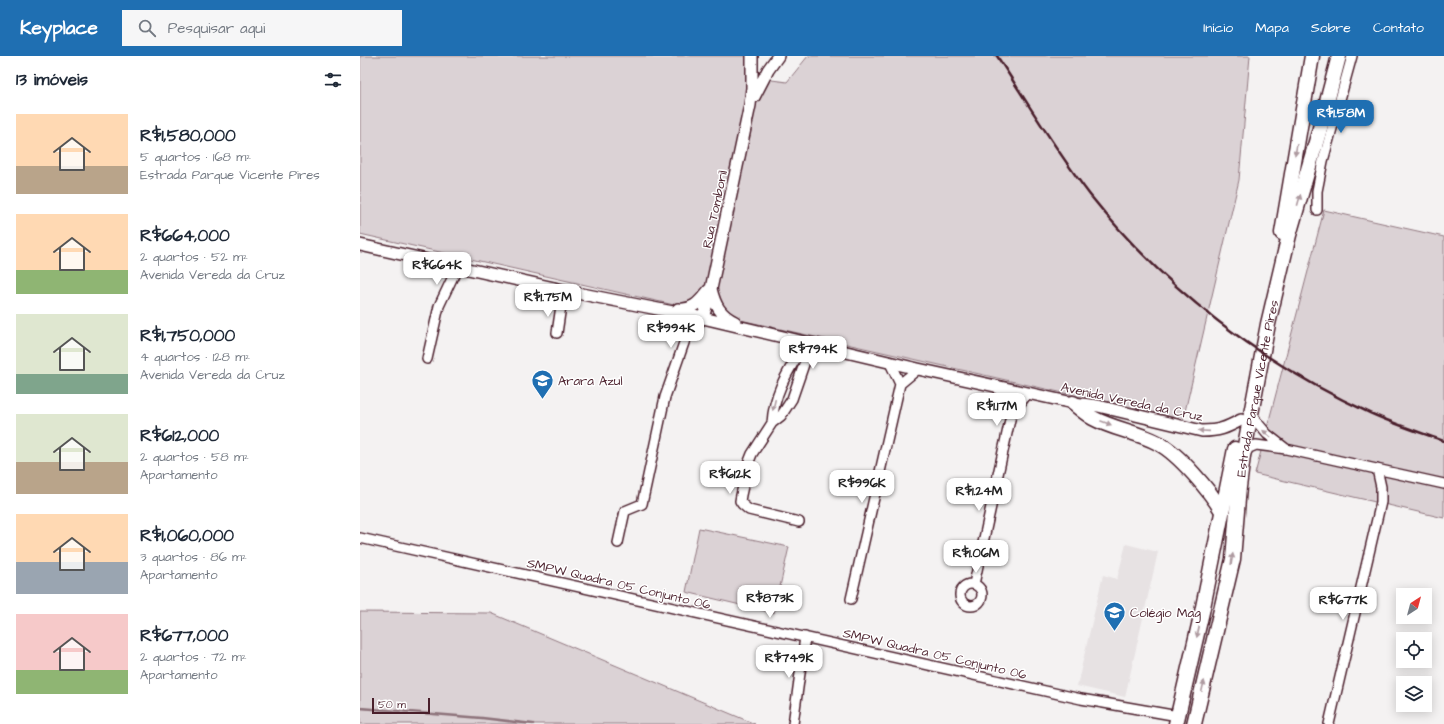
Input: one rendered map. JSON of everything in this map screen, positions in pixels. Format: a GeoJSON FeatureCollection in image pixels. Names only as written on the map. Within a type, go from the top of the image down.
{"type":"FeatureCollection","features":[{"type":"Feature","properties":{"kind":"main road"},"geometry":{"type":"LineString","coordinates":[[1331,86],[1329,79],[1334,56]]}},
{"type":"Feature","properties":{"kind":"main road","name":"Estrada Parque Vicente Pires"},"geometry":{"type":"LineString","coordinates":[[1177,720],[1202,612],[1222,511],[1246,418],[1289,235],[1339,56]]}},
{"type":"Feature","properties":{"kind":"main road","name":"Estrada Parque Vicente Pires"},"geometry":{"type":"LineString","coordinates":[[1194,724],[1233,559],[1246,418],[1259,328],[1281,236],[1312,60]]}},
{"type":"Feature","properties":{"kind":"main road"},"geometry":{"type":"LineString","coordinates":[[1073,403],[1093,418],[1146,437],[1160,444],[1187,467],[1213,496],[1222,511]]}},
{"type":"Feature","properties":{"kind":"street","name":"Rua Tomboril"},"geometry":{"type":"LineString","coordinates":[[703,318],[711,288],[750,105],[753,83],[752,56]]}},
{"type":"Feature","properties":{"kind":"street","name":"Rua Tomboril"},"geometry":{"type":"LineString","coordinates":[[750,105],[768,70],[778,56]]}},
{"type":"Feature","properties":{"kind":"street"},"geometry":{"type":"LineString","coordinates":[[1317,210],[1317,191],[1323,161],[1352,56]]}},
{"type":"Feature","properties":{"kind":"street","name":"Avenida Vereda da Cruz"},"geometry":{"type":"LineString","coordinates":[[360,245],[572,292],[753,329],[890,363],[1073,403],[1098,406],[1202,431],[1223,430],[1246,418]]}},
{"type":"Feature","properties":{"kind":"street"},"geometry":{"type":"LineString","coordinates":[[427,359],[439,306],[458,266]]}},
{"type":"Feature","properties":{"kind":"street"},"geometry":{"type":"LineString","coordinates":[[553,287],[561,306]]}},
{"type":"Feature","properties":{"kind":"street"},"geometry":{"type":"LineString","coordinates":[[641,305],[653,305],[684,310],[689,309],[698,303],[711,288]]}},
{"type":"Feature","properties":{"kind":"street"},"geometry":{"type":"LineString","coordinates":[[711,288],[714,301],[723,315],[753,329]]}},
{"type":"Feature","properties":{"kind":"street"},"geometry":{"type":"LineString","coordinates":[[557,333],[561,306],[572,292]]}},
{"type":"Feature","properties":{"kind":"street"},"geometry":{"type":"LineString","coordinates":[[678,313],[685,340]]}},
{"type":"Feature","properties":{"kind":"street"},"geometry":{"type":"LineString","coordinates":[[618,543],[625,511],[642,504],[665,397],[685,340],[703,318]]}},
{"type":"Feature","properties":{"kind":"street"},"geometry":{"type":"LineString","coordinates":[[772,423],[779,388],[808,343]]}},
{"type":"Feature","properties":{"kind":"street"},"geometry":{"type":"LineString","coordinates":[[799,522],[749,510],[745,508],[740,501],[748,464],[752,454],[772,423],[781,416],[792,399],[808,343]]}},
{"type":"Feature","properties":{"kind":"street"},"geometry":{"type":"LineString","coordinates":[[890,363],[900,384]]}},
{"type":"Feature","properties":{"kind":"street"},"geometry":{"type":"LineString","coordinates":[[851,599],[900,384],[918,369]]}},
{"type":"Feature","properties":{"kind":"street"},"geometry":{"type":"LineString","coordinates":[[997,386],[1011,415]]}},
{"type":"Feature","properties":{"kind":"street"},"geometry":{"type":"LineString","coordinates":[[974,584],[1011,415],[1028,393]]}},
{"type":"Feature","properties":{"kind":"street"},"geometry":{"type":"LineString","coordinates":[[1246,418],[1286,449]]}},
{"type":"Feature","properties":{"kind":"street"},"geometry":{"type":"LineString","coordinates":[[1242,456],[1252,446],[1256,445],[1286,449],[1444,484]]}},
{"type":"Feature","properties":{"kind":"street"},"geometry":{"type":"LineString","coordinates":[[1329,724],[1381,502],[1381,487],[1377,469]]}},
{"type":"Feature","properties":{"kind":"street","name":"SMPW Quadra 05 Conjunto 06"},"geometry":{"type":"LineString","coordinates":[[360,538],[1177,720]]}},
{"type":"Feature","properties":{"kind":"street"},"geometry":{"type":"LineString","coordinates":[[974,584],[982,591],[982,598],[979,604],[968,608],[961,600],[960,593],[967,585],[974,584]]}},
{"type":"Feature","properties":{"kind":"street"},"geometry":{"type":"LineString","coordinates":[[793,724],[805,637]]}},
{"type":"Feature","properties":{"kind":"shaded area"},"geometry":{"type":"Polygon","coordinates":[[[360,56],[746,56],[749,77],[787,82],[808,56],[1250,56],[1239,180],[1183,420],[360,234],[360,56]]]}},
{"type":"Feature","properties":{"kind":"shaded area"},"geometry":{"type":"Polygon","coordinates":[[[1324,210],[1444,237],[1444,518],[1255,474],[1324,210]]]}},
{"type":"Feature","properties":{"kind":"shaded area"},"geometry":{"type":"Polygon","coordinates":[[[699,528],[789,547],[774,613],[686,592],[699,528]]]}},
{"type":"Feature","properties":{"kind":"shaded area","name":"Colégio Mag"},"geometry":{"type":"Polygon","coordinates":[[[1126,544],[1158,552],[1125,697],[1077,686],[1103,575],[1117,579],[1126,544]]]}},
{"type":"Feature","properties":{"kind":"shaded area"},"geometry":{"type":"Polygon","coordinates":[[[360,612],[491,613],[755,724],[360,724],[360,612]]]}},
{"type":"Feature","properties":{"kind":"waterway"},"geometry":{"type":"LineString","coordinates":[[360,708],[482,718],[533,724]]}},
{"type":"Feature","properties":{"kind":"railway"},"geometry":{"type":"LineString","coordinates":[[997,56],[1054,144],[1090,195],[1150,262],[1183,292],[1253,347],[1291,371],[1370,413],[1444,441]]}},
{"type":"Feature","properties":{"kind":"place","name":"Arara Azul"},"geometry":{"type":"Point","coordinates":[543,400]}},
{"type":"Feature","properties":{"kind":"place","name":"Colégio Mag"},"geometry":{"type":"Point","coordinates":[1115,632]}}]}
